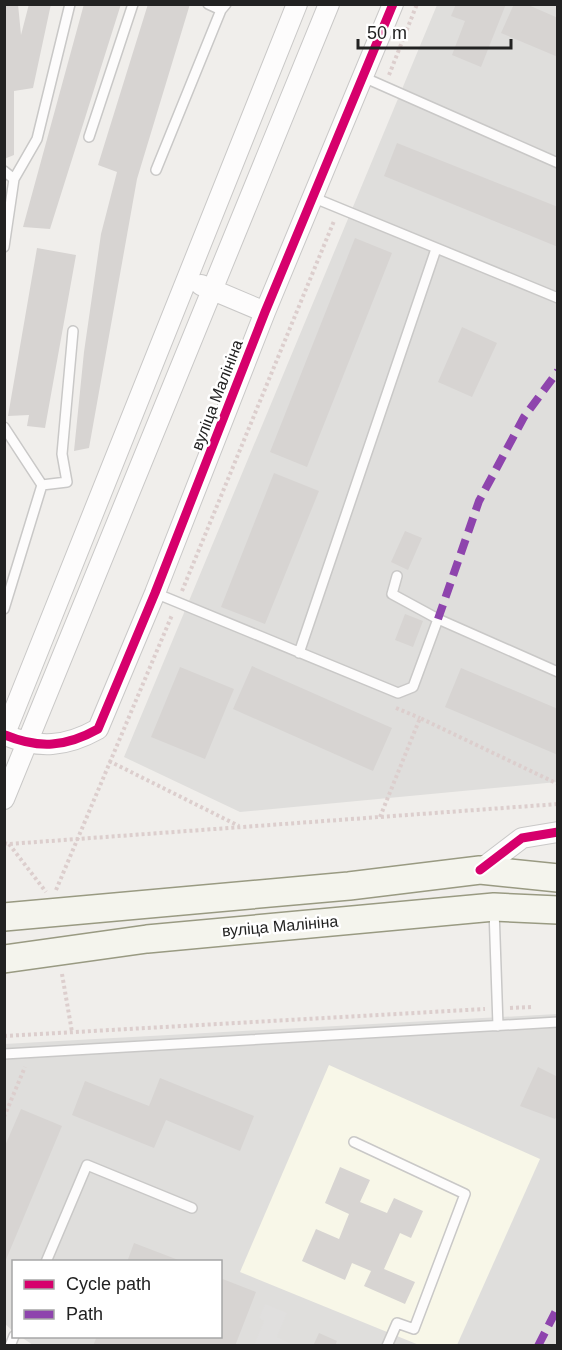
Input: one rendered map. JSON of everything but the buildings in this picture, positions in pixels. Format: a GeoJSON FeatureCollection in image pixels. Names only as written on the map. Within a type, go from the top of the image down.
{"type":"FeatureCollection","features":[{"type":"Feature","properties":{"kind":"main road","name":"вуліца Малініна"},"geometry":{"type":"LineString","coordinates":[[12,912],[349,886],[480,870],[558,878]]}},
{"type":"Feature","properties":{"kind":"main road","name":"вуліца Малініна"},"geometry":{"type":"LineString","coordinates":[[4,958],[147,939],[494,907],[558,910]]}},
{"type":"Feature","properties":{"kind":"street"},"geometry":{"type":"LineString","coordinates":[[27,744],[5,736],[297,4]]}},
{"type":"Feature","properties":{"kind":"street"},"geometry":{"type":"LineString","coordinates":[[4,800],[329,4]]}},
{"type":"Feature","properties":{"kind":"street","name":"вуліца Малініна"},"geometry":{"type":"LineString","coordinates":[[27,744],[78,740],[98,729],[155,593],[265,312],[393,4]]}},
{"type":"Feature","properties":{"kind":"street"},"geometry":{"type":"LineString","coordinates":[[187,279],[265,312]]}},
{"type":"Feature","properties":{"kind":"street"},"geometry":{"type":"LineString","coordinates":[[480,870],[522,838],[558,832]]}},
{"type":"Feature","properties":{"kind":"lane"},"geometry":{"type":"LineString","coordinates":[[4,247],[14,179],[37,139],[70,4]]}},
{"type":"Feature","properties":{"kind":"lane"},"geometry":{"type":"LineString","coordinates":[[89,137],[133,4]]}},
{"type":"Feature","properties":{"kind":"lane"},"geometry":{"type":"LineString","coordinates":[[156,170],[223,8],[208,4]]}},
{"type":"Feature","properties":{"kind":"lane"},"geometry":{"type":"LineString","coordinates":[[363,77],[558,164]]}},
{"type":"Feature","properties":{"kind":"lane"},"geometry":{"type":"LineString","coordinates":[[4,171],[14,179]]}},
{"type":"Feature","properties":{"kind":"lane"},"geometry":{"type":"LineString","coordinates":[[312,197],[558,298]]}},
{"type":"Feature","properties":{"kind":"lane"},"geometry":{"type":"LineString","coordinates":[[299,653],[436,249]]}},
{"type":"Feature","properties":{"kind":"lane"},"geometry":{"type":"LineString","coordinates":[[42,485],[68,482],[63,454],[73,331]]}},
{"type":"Feature","properties":{"kind":"lane"},"geometry":{"type":"LineString","coordinates":[[4,427],[42,485]]}},
{"type":"Feature","properties":{"kind":"lane"},"geometry":{"type":"LineString","coordinates":[[4,609],[42,485]]}},
{"type":"Feature","properties":{"kind":"lane"},"geometry":{"type":"LineString","coordinates":[[397,576],[392,594],[438,619],[558,672]]}},
{"type":"Feature","properties":{"kind":"lane"},"geometry":{"type":"LineString","coordinates":[[155,593],[398,693],[413,687],[438,619]]}},
{"type":"Feature","properties":{"kind":"lane"},"geometry":{"type":"LineString","coordinates":[[494,907],[498,1026]]}},
{"type":"Feature","properties":{"kind":"lane"},"geometry":{"type":"LineString","coordinates":[[4,1054],[558,1022]]}},
{"type":"Feature","properties":{"kind":"lane"},"geometry":{"type":"LineString","coordinates":[[354,1142],[465,1194],[414,1329],[397,1323],[387,1346]]}},
{"type":"Feature","properties":{"kind":"lane"},"geometry":{"type":"LineString","coordinates":[[47,1260],[87,1165],[192,1208]]}},
{"type":"Feature","properties":{"kind":"path"},"geometry":{"type":"LineString","coordinates":[[384,86],[417,4]]}},
{"type":"Feature","properties":{"kind":"path"},"geometry":{"type":"LineString","coordinates":[[380,817],[420,718],[558,784]]}},
{"type":"Feature","properties":{"kind":"path"},"geometry":{"type":"LineString","coordinates":[[109,761],[242,827]]}},
{"type":"Feature","properties":{"kind":"path"},"geometry":{"type":"LineString","coordinates":[[7,844],[558,804]]}},
{"type":"Feature","properties":{"kind":"path"},"geometry":{"type":"LineString","coordinates":[[7,844],[52,899]]}},
{"type":"Feature","properties":{"kind":"path"},"geometry":{"type":"LineString","coordinates":[[4,1036],[546,1006]]}},
{"type":"Feature","properties":{"kind":"path"},"geometry":{"type":"LineString","coordinates":[[4,1117],[40,1034]]}},
{"type":"Feature","properties":{"kind":"shaded area"},"geometry":{"type":"Polygon","coordinates":[[[437,5],[557,5],[557,782],[240,812],[124,757],[437,5]]]}},
{"type":"Feature","properties":{"kind":"shaded area"},"geometry":{"type":"Polygon","coordinates":[[[557,1014],[557,1345],[33,1345],[22,1338],[222,1338],[222,1260],[12,1260],[12,1330],[5,1324],[4,1044],[557,1014]]]}},
{"type":"Feature","properties":{"kind":"shaded area"},"geometry":{"type":"Polygon","coordinates":[[[329,1065],[540,1159],[457,1345],[419,1345],[240,1272],[329,1065]]]}},
{"type":"Feature","properties":{"kind":"shaded area"},"geometry":{"type":"Polygon","coordinates":[[[265,1304],[287,1313],[277,1337],[291,1345],[254,1345],[264,1321],[259,1318],[265,1304]]]}},
{"type":"Feature","properties":{"kind":"marked path"},"geometry":{"type":"LineString","coordinates":[[438,619],[479,501],[524,417],[558,371]]}},
{"type":"Feature","properties":{"kind":"marked path"},"geometry":{"type":"LineString","coordinates":[[538,1346],[558,1307]]}},
{"type":"Feature","properties":{"kind":"cycle path"},"geometry":{"type":"LineString","coordinates":[[5,735],[17,740],[52,744],[75,740],[98,729],[155,593],[265,312],[393,4]]}},
{"type":"Feature","properties":{"kind":"cycle path"},"geometry":{"type":"LineString","coordinates":[[480,870],[522,838],[558,832]]}}]}
